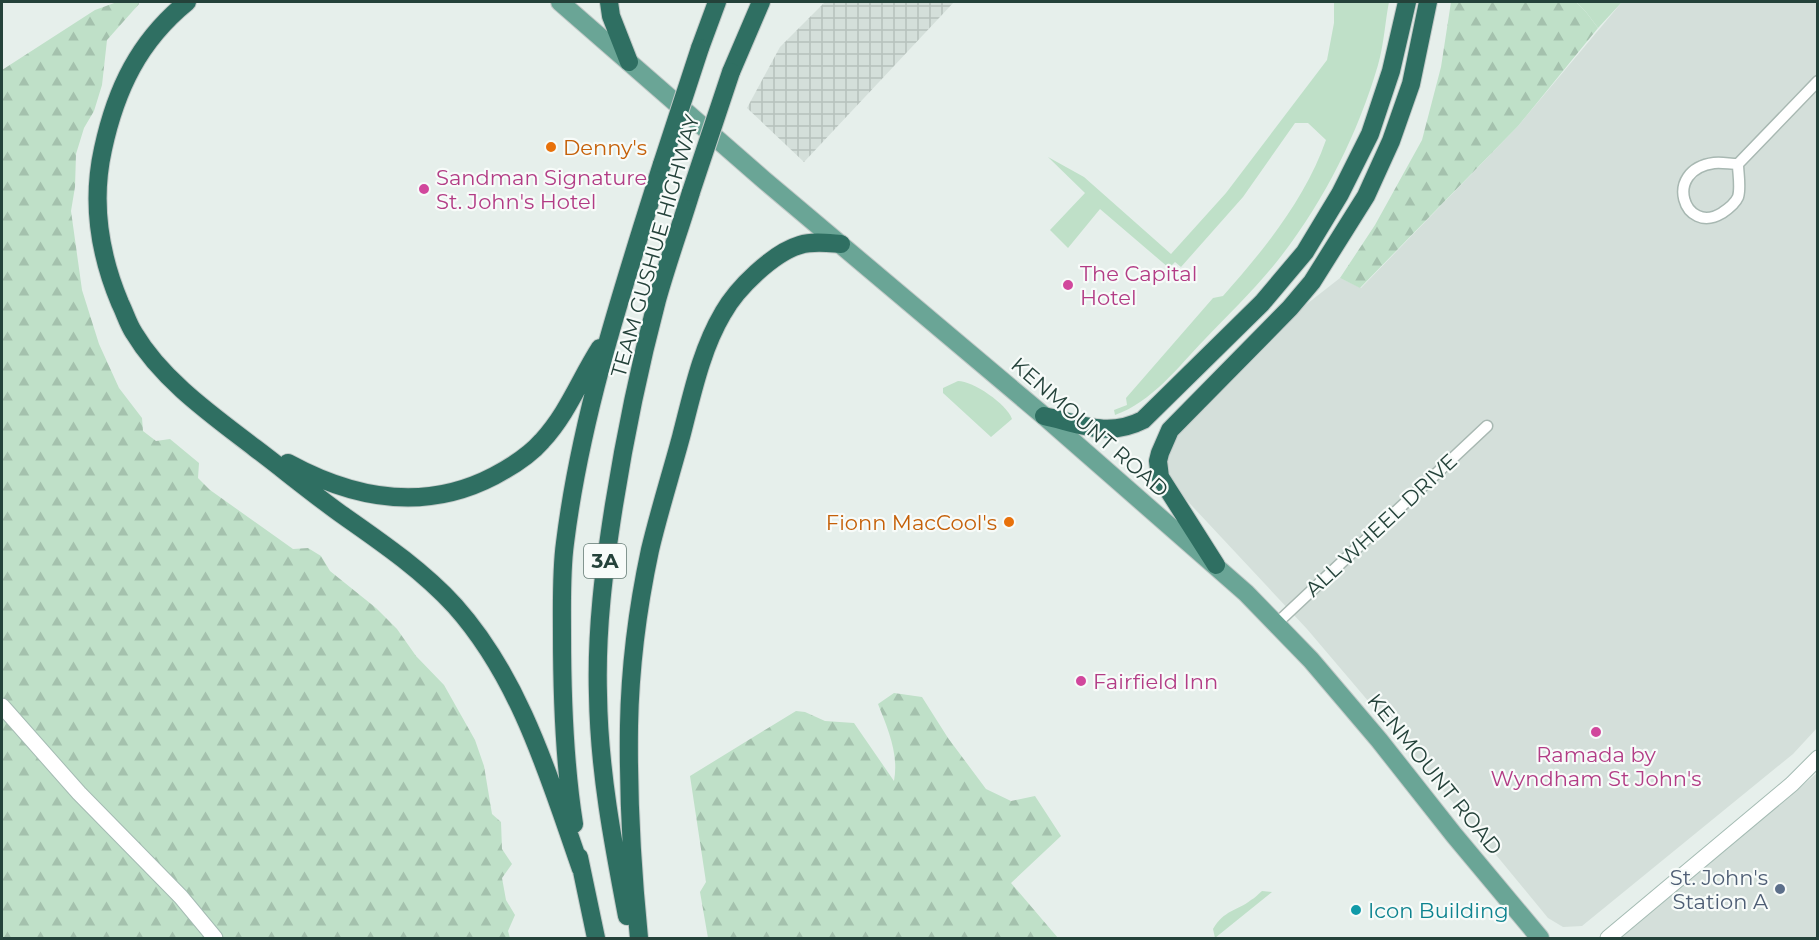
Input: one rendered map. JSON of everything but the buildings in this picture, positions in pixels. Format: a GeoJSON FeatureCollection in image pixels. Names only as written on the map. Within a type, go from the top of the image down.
{"type":"FeatureCollection","features":[{"type":"Feature","properties":{"kind":"highway"},"geometry":{"type":"LineString","coordinates":[[187,2],[159,27],[122,84],[106,132],[101,157],[97,194],[99,228],[106,268],[133,332],[153,359],[213,417],[403,559],[427,578],[456,607],[483,642],[507,681],[527,722],[581,869]]}},
{"type":"Feature","properties":{"kind":"highway"},"geometry":{"type":"LineString","coordinates":[[609,2],[611,16],[629,62]]}},
{"type":"Feature","properties":{"kind":"highway","name":"TEAM GUSHUE HIGHWAY"},"geometry":{"type":"LineString","coordinates":[[596,939],[581,869],[567,777],[562,698],[564,546],[572,496],[609,333],[662,164],[717,2]]}},
{"type":"Feature","properties":{"kind":"highway","name":"TEAM GUSHUE HIGHWAY"},"geometry":{"type":"LineString","coordinates":[[632,939],[611,831],[601,750],[598,638],[604,565],[630,412],[657,300],[731,72],[761,2]]}},
{"type":"Feature","properties":{"kind":"highway"},"geometry":{"type":"LineString","coordinates":[[1044,416],[1112,430],[1128,428],[1143,420],[1262,303],[1305,252],[1340,194],[1370,134],[1390,71],[1407,2]]}},
{"type":"Feature","properties":{"kind":"highway"},"geometry":{"type":"LineString","coordinates":[[1216,566],[1160,477],[1158,461],[1162,445],[1178,420],[1290,308],[1312,282],[1366,196],[1391,141],[1411,84],[1428,2]]}},
{"type":"Feature","properties":{"kind":"highway"},"geometry":{"type":"LineString","coordinates":[[639,939],[630,801],[629,724],[635,645],[650,551],[690,404],[703,360],[719,322],[738,292],[789,249],[812,242],[841,244]]}},
{"type":"Feature","properties":{"kind":"highway"},"geometry":{"type":"LineString","coordinates":[[239,436],[299,469],[355,491],[394,498],[436,496],[475,486],[511,467],[542,442],[569,407],[592,360],[609,333]]}},
{"type":"Feature","properties":{"kind":"main road","name":"KENMOUNT ROAD"},"geometry":{"type":"LineString","coordinates":[[560,2],[1216,566],[1311,660],[1379,740],[1540,939]]}},
{"type":"Feature","properties":{"kind":"street"},"geometry":{"type":"LineString","coordinates":[[1738,164],[1714,163],[1697,169],[1685,180],[1681,194],[1686,207],[1698,216],[1714,218],[1731,208],[1738,196],[1738,164],[1818,81]]}},
{"type":"Feature","properties":{"kind":"street","name":"ALL WHEEL DRIVE"},"geometry":{"type":"LineString","coordinates":[[1276,624],[1487,426]]}},
{"type":"Feature","properties":{"kind":"street"},"geometry":{"type":"LineString","coordinates":[[2,706],[79,793],[181,897],[215,939]]}},
{"type":"Feature","properties":{"kind":"street"},"geometry":{"type":"LineString","coordinates":[[1608,939],[1792,784],[1818,758]]}},
{"type":"Feature","properties":{"kind":"shaded area"},"geometry":{"type":"Polygon","coordinates":[[[825,2],[954,2],[804,162],[747,108],[780,47],[825,2]]]}},
{"type":"Feature","properties":{"kind":"shaded area"},"geometry":{"type":"Polygon","coordinates":[[[1622,2],[1817,2],[1817,728],[1793,754],[1582,926],[1563,927],[1548,918],[1307,629],[1179,492],[1166,471],[1166,456],[1175,439],[1197,411],[1230,383],[1294,314],[1340,278],[1361,288],[1518,126],[1622,2]]]}},
{"type":"Feature","properties":{"kind":"shaded area"},"geometry":{"type":"Polygon","coordinates":[[[1817,773],[1817,938],[1621,938],[1767,816],[1817,773]]]}},
{"type":"Feature","properties":{"kind":"green space"},"geometry":{"type":"Polygon","coordinates":[[[117,2],[138,2],[139,4],[107,40],[102,85],[76,154],[75,187],[71,211],[82,290],[99,344],[119,388],[142,418],[143,431],[156,441],[170,439],[199,463],[198,478],[210,490],[293,549],[308,548],[321,556],[330,571],[376,608],[397,629],[416,656],[444,685],[475,740],[484,766],[492,814],[501,822],[502,849],[512,864],[502,878],[506,900],[515,915],[508,931],[510,938],[2,938],[2,70],[95,10],[117,2]]]}},
{"type":"Feature","properties":{"kind":"green space"},"geometry":{"type":"Polygon","coordinates":[[[1334,2],[1389,2],[1378,65],[1361,116],[1339,164],[1298,234],[1264,277],[1164,383],[1141,402],[1115,415],[1114,410],[1127,405],[1126,398],[1213,298],[1223,296],[1268,242],[1307,183],[1326,140],[1308,123],[1295,123],[1243,197],[1181,267],[1175,262],[1169,268],[1100,209],[1068,248],[1050,230],[1085,193],[1048,157],[1084,177],[1171,254],[1226,193],[1327,60],[1334,23],[1334,2]]]}},
{"type":"Feature","properties":{"kind":"green space"},"geometry":{"type":"Polygon","coordinates":[[[1451,2],[1576,2],[1598,28],[1518,126],[1360,288],[1340,278],[1375,225],[1422,140],[1441,67],[1451,2]]]}},
{"type":"Feature","properties":{"kind":"green space"},"geometry":{"type":"Polygon","coordinates":[[[1576,2],[1622,2],[1598,28],[1576,2]]]}},
{"type":"Feature","properties":{"kind":"green space"},"geometry":{"type":"Polygon","coordinates":[[[958,381],[989,394],[1004,407],[1012,419],[991,437],[943,393],[943,388],[958,381]]]}},
{"type":"Feature","properties":{"kind":"green space"},"geometry":{"type":"Polygon","coordinates":[[[894,693],[922,697],[948,738],[986,789],[1011,801],[1035,796],[1061,836],[1011,883],[1058,938],[708,938],[700,892],[706,882],[690,776],[796,711],[805,712],[825,721],[854,723],[894,781],[894,751],[878,704],[894,693]]]}},
{"type":"Feature","properties":{"kind":"green space"},"geometry":{"type":"Polygon","coordinates":[[[1262,891],[1272,892],[1215,938],[1213,929],[1222,918],[1246,904],[1262,891]]]}},
{"type":"Feature","properties":{"kind":"place","name":"Denny's"},"geometry":{"type":"Point","coordinates":[551,147]}},
{"type":"Feature","properties":{"kind":"place","name":"Sandman Signature St. John's Hotel"},"geometry":{"type":"Point","coordinates":[424,189]}},
{"type":"Feature","properties":{"kind":"place","name":"The Capital Hotel"},"geometry":{"type":"Point","coordinates":[1068,285]}},
{"type":"Feature","properties":{"kind":"place","name":"Fionn MacCool's"},"geometry":{"type":"Point","coordinates":[1009,522]}},
{"type":"Feature","properties":{"kind":"place","name":"Fairfield Inn"},"geometry":{"type":"Point","coordinates":[1081,681]}},
{"type":"Feature","properties":{"kind":"place","name":"Ramada by Wyndham St John's"},"geometry":{"type":"Point","coordinates":[1596,732]}},
{"type":"Feature","properties":{"kind":"place","name":"St. John's Station A"},"geometry":{"type":"Point","coordinates":[1780,889]}},
{"type":"Feature","properties":{"kind":"place","name":"Icon Building"},"geometry":{"type":"Point","coordinates":[1356,910]}}]}
